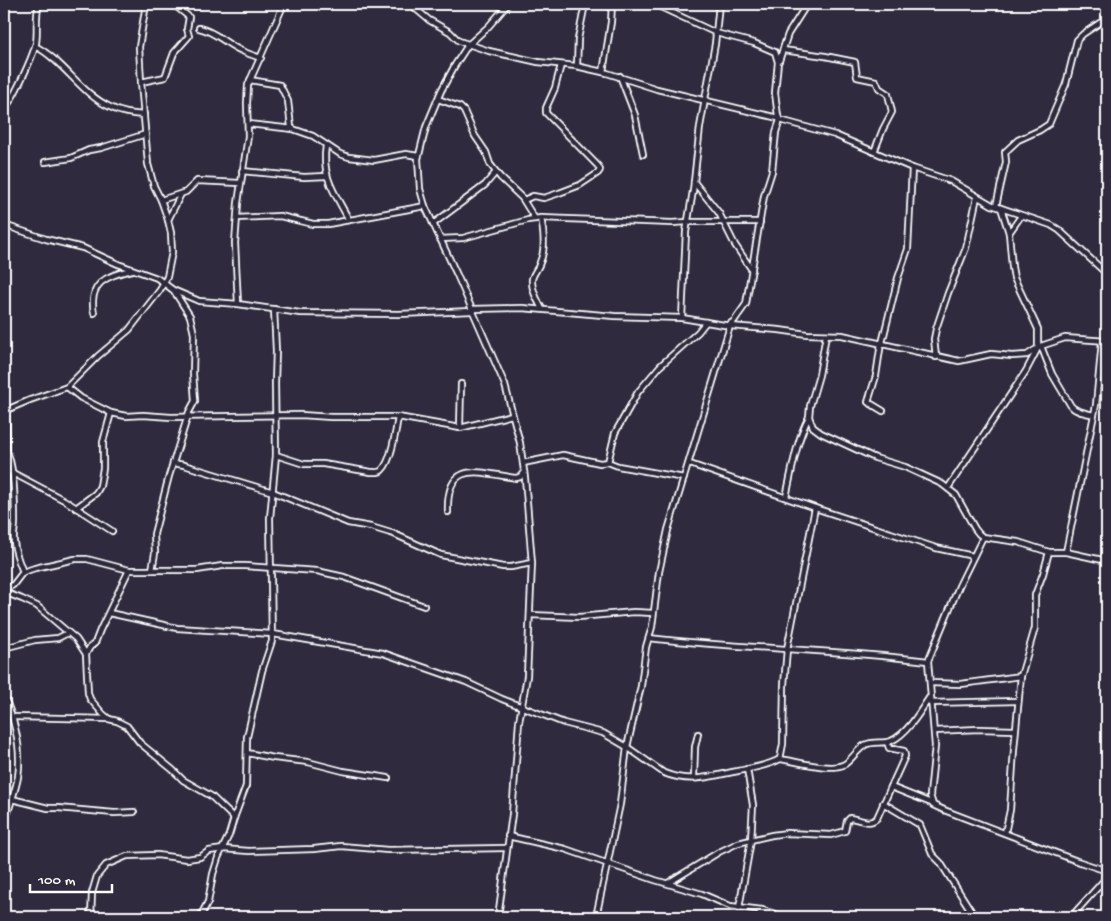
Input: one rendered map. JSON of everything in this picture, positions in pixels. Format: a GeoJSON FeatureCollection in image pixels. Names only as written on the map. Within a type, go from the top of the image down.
{"type":"FeatureCollection","features":[{"type":"Feature","properties":{"kind":"street"},"geometry":{"type":"LineString","coordinates":[[4,109],[15,95],[35,46],[39,4]]}},
{"type":"Feature","properties":{"kind":"street"},"geometry":{"type":"LineString","coordinates":[[23,572],[14,544],[15,524],[11,472],[7,452],[5,411],[67,387],[98,356],[129,330],[165,283],[167,277],[172,252],[168,220],[154,186],[148,164],[141,82],[140,47],[146,4]]}},
{"type":"Feature","properties":{"kind":"street"},"geometry":{"type":"LineString","coordinates":[[141,82],[165,77],[174,53],[189,36],[187,29],[189,17],[173,4]]}},
{"type":"Feature","properties":{"kind":"street"},"geometry":{"type":"LineString","coordinates":[[238,304],[235,243],[240,183],[248,136],[247,94],[250,80],[284,4]]}},
{"type":"Feature","properties":{"kind":"street"},"geometry":{"type":"LineString","coordinates":[[411,4],[429,20],[450,32],[459,41],[489,52],[561,65],[577,66],[620,76],[657,89],[827,132],[912,168],[955,182],[977,197],[998,207],[1038,220],[1059,230],[1107,274]]}},
{"type":"Feature","properties":{"kind":"street"},"geometry":{"type":"LineString","coordinates":[[498,917],[512,814],[518,730],[527,676],[532,562],[524,472],[505,385],[458,275],[425,206],[420,189],[418,156],[426,127],[455,65],[468,45],[488,27],[508,4]]}},
{"type":"Feature","properties":{"kind":"street"},"geometry":{"type":"LineString","coordinates":[[577,66],[578,39],[585,4]]}},
{"type":"Feature","properties":{"kind":"street"},"geometry":{"type":"LineString","coordinates":[[603,72],[612,4]]}},
{"type":"Feature","properties":{"kind":"street"},"geometry":{"type":"LineString","coordinates":[[654,4],[716,33],[754,43],[773,51],[778,62]]}},
{"type":"Feature","properties":{"kind":"street"},"geometry":{"type":"LineString","coordinates":[[682,318],[688,222],[719,4]]}},
{"type":"Feature","properties":{"kind":"street"},"geometry":{"type":"LineString","coordinates":[[596,917],[620,804],[627,747],[641,686],[646,647],[668,530],[676,500],[690,464],[729,326],[746,304],[764,196],[772,170],[779,119],[774,93],[778,62],[788,34],[807,4]]}},
{"type":"Feature","properties":{"kind":"street"},"geometry":{"type":"LineString","coordinates":[[1094,415],[1073,409],[1052,374],[1040,347],[1038,329],[1014,278],[1009,233],[998,207],[1006,162],[1005,152],[1018,140],[1049,124],[1066,84],[1077,40],[1107,18]]}},
{"type":"Feature","properties":{"kind":"street"},"geometry":{"type":"LineString","coordinates":[[199,28],[213,32],[242,52],[261,58]]}},
{"type":"Feature","properties":{"kind":"street"},"geometry":{"type":"LineString","coordinates":[[35,46],[51,56],[108,107],[121,112],[144,115]]}},
{"type":"Feature","properties":{"kind":"street"},"geometry":{"type":"LineString","coordinates":[[782,50],[855,62],[857,76],[876,81],[879,88],[888,94],[892,112],[882,130],[874,152]]}},
{"type":"Feature","properties":{"kind":"street"},"geometry":{"type":"LineString","coordinates":[[524,200],[533,196],[544,198],[571,189],[580,185],[600,170],[546,113],[561,65]]}},
{"type":"Feature","properties":{"kind":"street"},"geometry":{"type":"LineString","coordinates":[[620,76],[635,115],[643,154]]}},
{"type":"Feature","properties":{"kind":"street"},"geometry":{"type":"LineString","coordinates":[[250,80],[277,84],[282,87],[288,101],[289,122],[293,129]]}},
{"type":"Feature","properties":{"kind":"street"},"geometry":{"type":"LineString","coordinates":[[438,99],[460,107],[464,111],[475,136],[496,172],[524,200],[535,219]]}},
{"type":"Feature","properties":{"kind":"street"},"geometry":{"type":"LineString","coordinates":[[248,124],[293,129],[313,136],[345,156],[374,160],[406,154],[418,156]]}},
{"type":"Feature","properties":{"kind":"street"},"geometry":{"type":"LineString","coordinates":[[45,162],[71,158],[89,150],[146,134]]}},
{"type":"Feature","properties":{"kind":"street"},"geometry":{"type":"LineString","coordinates":[[326,145],[324,164],[327,176],[331,188],[349,220]]}},
{"type":"Feature","properties":{"kind":"street"},"geometry":{"type":"LineString","coordinates":[[882,411],[868,402],[876,376],[898,278],[908,249],[912,168]]}},
{"type":"Feature","properties":{"kind":"street"},"geometry":{"type":"LineString","coordinates":[[242,171],[304,178],[327,176]]}},
{"type":"Feature","properties":{"kind":"street"},"geometry":{"type":"LineString","coordinates":[[433,224],[485,185],[496,172]]}},
{"type":"Feature","properties":{"kind":"street"},"geometry":{"type":"LineString","coordinates":[[161,200],[181,194],[197,181],[240,183]]}},
{"type":"Feature","properties":{"kind":"street"},"geometry":{"type":"LineString","coordinates":[[694,181],[719,213],[735,245],[752,270]]}},
{"type":"Feature","properties":{"kind":"street"},"geometry":{"type":"LineString","coordinates":[[168,220],[181,194]]}},
{"type":"Feature","properties":{"kind":"street"},"geometry":{"type":"LineString","coordinates":[[936,357],[934,339],[936,329],[966,248],[977,197]]}},
{"type":"Feature","properties":{"kind":"street"},"geometry":{"type":"LineString","coordinates":[[237,218],[280,216],[313,224],[328,224],[425,206]]}},
{"type":"Feature","properties":{"kind":"street"},"geometry":{"type":"LineString","coordinates":[[1009,233],[1021,216]]}},
{"type":"Feature","properties":{"kind":"street"},"geometry":{"type":"LineString","coordinates":[[440,240],[462,238],[541,218],[658,223],[760,222]]}},
{"type":"Feature","properties":{"kind":"street"},"geometry":{"type":"LineString","coordinates":[[541,218],[544,241],[543,255],[533,274],[532,283],[542,310]]}},
{"type":"Feature","properties":{"kind":"street"},"geometry":{"type":"LineString","coordinates":[[4,225],[46,239],[84,248],[165,283],[173,290],[190,316],[194,334],[195,401],[188,416],[173,463],[154,534],[155,553],[152,570]]}},
{"type":"Feature","properties":{"kind":"street"},"geometry":{"type":"LineString","coordinates":[[94,313],[93,298],[102,281],[108,276],[133,269]]}},
{"type":"Feature","properties":{"kind":"street"},"geometry":{"type":"LineString","coordinates":[[173,290],[199,301],[238,304],[300,313],[356,312],[399,314],[522,308],[614,316],[682,318],[729,326],[852,337],[959,361],[991,354],[1021,356],[1065,338],[1105,341],[1094,415],[1066,552]]}},
{"type":"Feature","properties":{"kind":"street"},"geometry":{"type":"LineString","coordinates":[[200,917],[208,902],[213,874],[246,786],[247,737],[260,675],[271,648],[273,634],[270,518],[276,455],[274,310]]}},
{"type":"Feature","properties":{"kind":"street"},"geometry":{"type":"LineString","coordinates":[[608,462],[615,433],[638,392],[660,366],[698,332],[706,322]]}},
{"type":"Feature","properties":{"kind":"street"},"geometry":{"type":"LineString","coordinates":[[786,497],[799,441],[808,417],[819,375],[826,335]]}},
{"type":"Feature","properties":{"kind":"street"},"geometry":{"type":"LineString","coordinates":[[948,488],[1040,347]]}},
{"type":"Feature","properties":{"kind":"street"},"geometry":{"type":"LineString","coordinates":[[460,428],[461,384]]}},
{"type":"Feature","properties":{"kind":"street"},"geometry":{"type":"LineString","coordinates":[[67,387],[81,398],[111,413],[126,416],[398,416],[460,428],[512,415]]}},
{"type":"Feature","properties":{"kind":"street"},"geometry":{"type":"LineString","coordinates":[[76,508],[96,493],[100,486],[103,468],[103,442],[111,413]]}},
{"type":"Feature","properties":{"kind":"street"},"geometry":{"type":"LineString","coordinates":[[276,455],[304,464],[324,464],[371,472],[382,471],[393,446],[398,416]]}},
{"type":"Feature","properties":{"kind":"street"},"geometry":{"type":"LineString","coordinates":[[808,417],[814,427],[821,433],[874,458],[924,474],[948,488],[956,495],[975,529],[983,536],[1018,542],[1049,552],[1066,552],[1107,561]]}},
{"type":"Feature","properties":{"kind":"street"},"geometry":{"type":"LineString","coordinates":[[4,463],[7,452]]}},
{"type":"Feature","properties":{"kind":"street"},"geometry":{"type":"LineString","coordinates":[[523,463],[563,455],[600,463],[608,462],[618,466],[684,478]]}},
{"type":"Feature","properties":{"kind":"street"},"geometry":{"type":"LineString","coordinates":[[173,463],[193,467],[273,492],[348,523],[394,534],[441,555],[503,567],[532,562]]}},
{"type":"Feature","properties":{"kind":"street"},"geometry":{"type":"LineString","coordinates":[[690,464],[936,548],[973,556]]}},
{"type":"Feature","properties":{"kind":"street"},"geometry":{"type":"LineString","coordinates":[[448,512],[449,490],[458,477],[464,473],[475,471],[520,478],[524,472]]}},
{"type":"Feature","properties":{"kind":"street"},"geometry":{"type":"LineString","coordinates":[[11,472],[64,500],[112,531]]}},
{"type":"Feature","properties":{"kind":"street"},"geometry":{"type":"LineString","coordinates":[[780,759],[783,744],[784,684],[787,649],[815,508]]}},
{"type":"Feature","properties":{"kind":"street"},"geometry":{"type":"LineString","coordinates":[[932,804],[930,788],[934,755],[934,731],[928,662],[958,586],[983,536]]}},
{"type":"Feature","properties":{"kind":"street"},"geometry":{"type":"LineString","coordinates":[[1006,833],[1012,795],[1021,676],[1035,628],[1035,595],[1049,552]]}},
{"type":"Feature","properties":{"kind":"street"},"geometry":{"type":"LineString","coordinates":[[4,591],[13,585],[23,572],[44,565],[87,559],[129,570],[197,570],[222,566],[270,567],[317,571],[344,576],[424,606]]}},
{"type":"Feature","properties":{"kind":"street"},"geometry":{"type":"LineString","coordinates":[[86,654],[91,645],[95,643],[129,570]]}},
{"type":"Feature","properties":{"kind":"street"},"geometry":{"type":"LineString","coordinates":[[4,591],[31,602],[82,646],[86,654],[90,700],[109,720]]}},
{"type":"Feature","properties":{"kind":"street"},"geometry":{"type":"LineString","coordinates":[[530,615],[579,617],[634,612],[653,613]]}},
{"type":"Feature","properties":{"kind":"street"},"geometry":{"type":"LineString","coordinates":[[109,613],[177,628],[273,634],[383,653],[466,682],[502,699],[564,723],[603,733],[670,776],[712,778],[780,759],[819,766],[840,766],[864,746],[893,740],[906,730],[930,700]]}},
{"type":"Feature","properties":{"kind":"street"},"geometry":{"type":"LineString","coordinates":[[4,648],[35,640],[58,638],[68,632]]}},
{"type":"Feature","properties":{"kind":"street"},"geometry":{"type":"LineString","coordinates":[[649,638],[686,643],[879,655],[928,662]]}},
{"type":"Feature","properties":{"kind":"street"},"geometry":{"type":"LineString","coordinates":[[930,683],[961,684],[1021,676]]}},
{"type":"Feature","properties":{"kind":"street"},"geometry":{"type":"LineString","coordinates":[[4,696],[6,708],[13,717],[19,758],[18,779],[4,826]]}},
{"type":"Feature","properties":{"kind":"street"},"geometry":{"type":"LineString","coordinates":[[930,700],[1018,701]]}},
{"type":"Feature","properties":{"kind":"street"},"geometry":{"type":"LineString","coordinates":[[13,717],[117,721],[127,726],[136,738],[183,780],[211,796],[234,818]]}},
{"type":"Feature","properties":{"kind":"street"},"geometry":{"type":"LineString","coordinates":[[934,731],[979,728],[1016,730]]}},
{"type":"Feature","properties":{"kind":"street"},"geometry":{"type":"LineString","coordinates":[[694,778],[695,747],[698,734]]}},
{"type":"Feature","properties":{"kind":"street"},"geometry":{"type":"LineString","coordinates":[[668,883],[719,852],[738,843],[787,833],[831,835],[843,833],[848,819],[856,818],[868,822],[873,821],[877,818],[903,765],[906,753],[890,749],[887,742]]}},
{"type":"Feature","properties":{"kind":"street"},"geometry":{"type":"LineString","coordinates":[[246,753],[302,761],[342,771],[388,778]]}},
{"type":"Feature","properties":{"kind":"street"},"geometry":{"type":"LineString","coordinates":[[739,908],[751,840],[752,805],[748,769]]}},
{"type":"Feature","properties":{"kind":"street"},"geometry":{"type":"LineString","coordinates":[[891,787],[944,810],[1107,871]]}},
{"type":"Feature","properties":{"kind":"street"},"geometry":{"type":"LineString","coordinates":[[12,799],[48,808],[114,813],[134,812]]}},
{"type":"Feature","properties":{"kind":"street"},"geometry":{"type":"LineString","coordinates":[[883,803],[920,825],[932,854],[940,862],[975,917]]}},
{"type":"Feature","properties":{"kind":"street"},"geometry":{"type":"LineString","coordinates":[[508,836],[565,849],[739,908],[762,910],[785,917]]}},
{"type":"Feature","properties":{"kind":"street"},"geometry":{"type":"LineString","coordinates":[[91,917],[94,884],[98,876],[106,865],[127,856],[157,855],[187,859],[200,857],[212,850],[223,849],[256,851],[341,846],[388,850],[506,848]]}},
{"type":"Feature","properties":{"kind":"street"},"geometry":{"type":"LineString","coordinates":[[1071,917],[1107,877]]}},
{"type":"Feature","properties":{"kind":"street"},"geometry":{"type":"LineString","coordinates":[[758,917],[762,910]]}}]}
